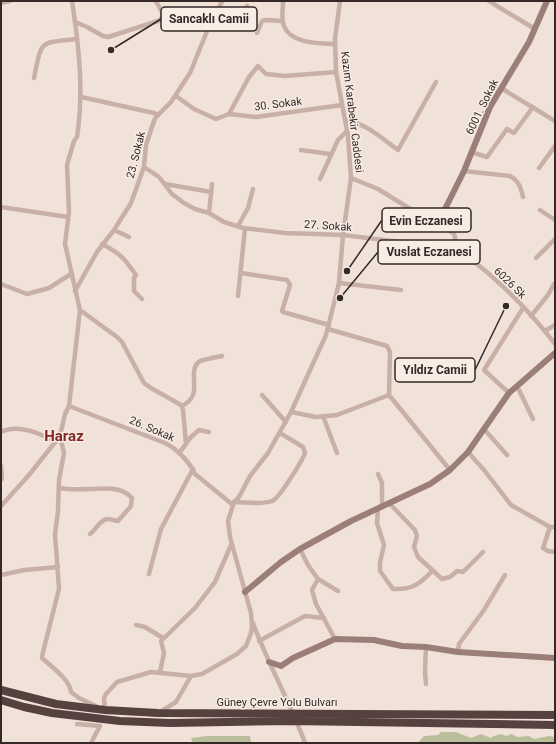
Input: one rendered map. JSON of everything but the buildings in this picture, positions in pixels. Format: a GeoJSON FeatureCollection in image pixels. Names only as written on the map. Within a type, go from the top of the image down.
{"type":"FeatureCollection","features":[{"type":"Feature","properties":{"kind":"highway","name":"Güney Çevre Yolu Bulvarı"},"geometry":{"type":"LineString","coordinates":[[1,690],[56,704],[105,710],[158,713],[555,714]]}},
{"type":"Feature","properties":{"kind":"highway","name":"Güney Çevre Yolu Bulvarı"},"geometry":{"type":"LineString","coordinates":[[1,700],[24,707],[52,712],[120,721],[297,721],[555,725]]}},
{"type":"Feature","properties":{"kind":"street"},"geometry":{"type":"LineString","coordinates":[[1,3],[10,1]]}},
{"type":"Feature","properties":{"kind":"street"},"geometry":{"type":"LineString","coordinates":[[1,506],[56,442],[60,436],[65,414],[69,406],[80,310],[64,244],[68,217],[67,170],[74,141],[77,137],[81,97],[77,39],[72,1]]}},
{"type":"Feature","properties":{"kind":"street"},"geometry":{"type":"LineString","coordinates":[[155,1],[164,16]]}},
{"type":"Feature","properties":{"kind":"street","name":"23. Sokak"},"geometry":{"type":"LineString","coordinates":[[75,291],[102,244],[114,230],[131,203],[144,166],[146,145],[154,121],[176,96],[190,72],[210,24],[222,1]]}},
{"type":"Feature","properties":{"kind":"street"},"geometry":{"type":"LineString","coordinates":[[282,1],[284,27],[288,32],[298,39],[334,44]]}},
{"type":"Feature","properties":{"kind":"street","name":"Kazım Karabekir Caddesi"},"geometry":{"type":"LineString","coordinates":[[105,710],[104,698],[117,682],[148,672],[191,676],[202,674],[232,658],[242,650],[246,646],[251,633],[252,620],[227,525],[234,504],[250,476],[268,453],[291,412],[328,327],[339,283],[343,235],[351,178],[347,131],[336,72],[334,44],[340,1]]}},
{"type":"Feature","properties":{"kind":"street"},"geometry":{"type":"LineString","coordinates":[[489,1],[535,29]]}},
{"type":"Feature","properties":{"kind":"street","name":"6001. Sokak"},"geometry":{"type":"LineString","coordinates":[[438,223],[464,171],[485,117],[529,42],[547,1]]}},
{"type":"Feature","properties":{"kind":"street"},"geometry":{"type":"LineString","coordinates":[[215,17],[236,25],[247,6]]}},
{"type":"Feature","properties":{"kind":"street"},"geometry":{"type":"LineString","coordinates":[[75,22],[87,26],[102,36],[108,36],[145,26],[158,21],[168,13],[185,16],[210,24]]}},
{"type":"Feature","properties":{"kind":"street"},"geometry":{"type":"LineString","coordinates":[[256,33],[262,21],[283,21]]}},
{"type":"Feature","properties":{"kind":"street"},"geometry":{"type":"LineString","coordinates":[[34,78],[40,50],[44,44],[77,39]]}},
{"type":"Feature","properties":{"kind":"street"},"geometry":{"type":"LineString","coordinates":[[229,114],[249,77],[258,66],[266,74],[285,76],[336,72]]}},
{"type":"Feature","properties":{"kind":"street"},"geometry":{"type":"LineString","coordinates":[[345,120],[366,126],[398,150],[436,82]]}},
{"type":"Feature","properties":{"kind":"street"},"geometry":{"type":"LineString","coordinates":[[501,88],[555,121]]}},
{"type":"Feature","properties":{"kind":"street","name":"30. Sokak"},"geometry":{"type":"LineString","coordinates":[[176,96],[194,108],[216,119],[229,114],[256,117],[342,105]]}},
{"type":"Feature","properties":{"kind":"street"},"geometry":{"type":"LineString","coordinates":[[81,97],[158,115]]}},
{"type":"Feature","properties":{"kind":"street"},"geometry":{"type":"LineString","coordinates":[[471,152],[487,157],[507,129],[514,133],[533,108]]}},
{"type":"Feature","properties":{"kind":"street"},"geometry":{"type":"LineString","coordinates":[[320,179],[330,154],[338,140],[347,131]]}},
{"type":"Feature","properties":{"kind":"street"},"geometry":{"type":"LineString","coordinates":[[539,168],[555,146]]}},
{"type":"Feature","properties":{"kind":"street"},"geometry":{"type":"LineString","coordinates":[[301,150],[330,154]]}},
{"type":"Feature","properties":{"kind":"street","name":"27. Sokak"},"geometry":{"type":"LineString","coordinates":[[144,166],[159,177],[172,194],[184,203],[198,210],[209,213],[224,222],[245,228],[285,233],[343,235],[458,249]]}},
{"type":"Feature","properties":{"kind":"street"},"geometry":{"type":"LineString","coordinates":[[464,171],[510,176],[516,179],[520,185],[523,197]]}},
{"type":"Feature","properties":{"kind":"street","name":"6026 Sk"},"geometry":{"type":"LineString","coordinates":[[351,178],[378,190],[425,218],[438,223],[454,234],[458,249],[503,287],[546,332],[555,344]]}},
{"type":"Feature","properties":{"kind":"street"},"geometry":{"type":"LineString","coordinates":[[165,184],[211,192]]}},
{"type":"Feature","properties":{"kind":"street"},"geometry":{"type":"LineString","coordinates":[[209,213],[212,184]]}},
{"type":"Feature","properties":{"kind":"street"},"geometry":{"type":"LineString","coordinates":[[238,226],[248,208],[253,189]]}},
{"type":"Feature","properties":{"kind":"street"},"geometry":{"type":"LineString","coordinates":[[1,207],[68,217]]}},
{"type":"Feature","properties":{"kind":"street"},"geometry":{"type":"LineString","coordinates":[[540,210],[555,220]]}},
{"type":"Feature","properties":{"kind":"street"},"geometry":{"type":"LineString","coordinates":[[238,296],[245,228]]}},
{"type":"Feature","properties":{"kind":"street"},"geometry":{"type":"LineString","coordinates":[[114,230],[129,237]]}},
{"type":"Feature","properties":{"kind":"street"},"geometry":{"type":"LineString","coordinates":[[536,258],[555,239]]}},
{"type":"Feature","properties":{"kind":"street"},"geometry":{"type":"LineString","coordinates":[[102,244],[117,252],[130,266],[136,275],[134,278],[134,291],[142,298]]}},
{"type":"Feature","properties":{"kind":"street"},"geometry":{"type":"LineString","coordinates":[[241,273],[281,278],[288,281],[290,284],[282,311],[286,314],[387,346],[390,352],[389,395],[450,470]]}},
{"type":"Feature","properties":{"kind":"street"},"geometry":{"type":"LineString","coordinates":[[1,284],[27,294],[49,288],[71,274]]}},
{"type":"Feature","properties":{"kind":"street"},"geometry":{"type":"LineString","coordinates":[[339,283],[401,290]]}},
{"type":"Feature","properties":{"kind":"street"},"geometry":{"type":"LineString","coordinates":[[531,316],[548,295],[554,284]]}},
{"type":"Feature","properties":{"kind":"street"},"geometry":{"type":"LineString","coordinates":[[509,393],[484,370],[523,308]]}},
{"type":"Feature","properties":{"kind":"street"},"geometry":{"type":"LineString","coordinates":[[80,310],[104,326],[122,342],[144,383],[182,406],[186,444]]}},
{"type":"Feature","properties":{"kind":"street"},"geometry":{"type":"LineString","coordinates":[[546,332],[555,324]]}},
{"type":"Feature","properties":{"kind":"street"},"geometry":{"type":"LineString","coordinates":[[245,592],[281,562],[300,549],[351,521],[430,484],[450,470],[468,452],[509,393],[555,353]]}},
{"type":"Feature","properties":{"kind":"street"},"geometry":{"type":"LineString","coordinates":[[182,406],[193,395],[194,371],[197,364],[201,360],[222,356]]}},
{"type":"Feature","properties":{"kind":"street"},"geometry":{"type":"LineString","coordinates":[[517,386],[533,419]]}},
{"type":"Feature","properties":{"kind":"street"},"geometry":{"type":"LineString","coordinates":[[262,395],[286,422]]}},
{"type":"Feature","properties":{"kind":"street"},"geometry":{"type":"LineString","coordinates":[[291,412],[316,417],[337,415],[389,395]]}},
{"type":"Feature","properties":{"kind":"street","name":"26. Sokak"},"geometry":{"type":"LineString","coordinates":[[69,406],[165,442],[175,448],[193,469],[195,474],[234,504]]}},
{"type":"Feature","properties":{"kind":"street"},"geometry":{"type":"LineString","coordinates":[[323,416],[337,453]]}},
{"type":"Feature","properties":{"kind":"street"},"geometry":{"type":"LineString","coordinates":[[1,432],[14,429],[23,430],[40,434],[56,442]]}},
{"type":"Feature","properties":{"kind":"street"},"geometry":{"type":"LineString","coordinates":[[484,429],[507,455]]}},
{"type":"Feature","properties":{"kind":"street"},"geometry":{"type":"LineString","coordinates":[[179,453],[191,437],[199,430],[208,432]]}},
{"type":"Feature","properties":{"kind":"street"},"geometry":{"type":"LineString","coordinates":[[234,504],[272,501],[279,495],[305,453],[302,447],[280,433]]}},
{"type":"Feature","properties":{"kind":"street"},"geometry":{"type":"LineString","coordinates":[[60,436],[64,453],[59,480],[55,534],[59,589],[42,652],[42,658],[59,672],[71,687],[71,692],[87,702],[105,710]]}},
{"type":"Feature","properties":{"kind":"street"},"geometry":{"type":"LineString","coordinates":[[468,452],[511,505],[552,527],[543,548],[548,551],[555,552]]}},
{"type":"Feature","properties":{"kind":"street"},"geometry":{"type":"LineString","coordinates":[[1,466],[1,480]]}},
{"type":"Feature","properties":{"kind":"street"},"geometry":{"type":"LineString","coordinates":[[149,574],[161,529],[193,469]]}},
{"type":"Feature","properties":{"kind":"street"},"geometry":{"type":"LineString","coordinates":[[378,474],[382,483],[377,523],[384,545],[380,562],[380,571],[393,589],[412,588],[422,582],[432,571]]}},
{"type":"Feature","properties":{"kind":"street"},"geometry":{"type":"LineString","coordinates":[[59,488],[90,490],[115,488],[127,492],[132,498],[131,506],[118,521],[109,518],[104,520],[99,524],[95,531],[90,534]]}},
{"type":"Feature","properties":{"kind":"street"},"geometry":{"type":"LineString","coordinates":[[1,497],[6,501]]}},
{"type":"Feature","properties":{"kind":"street"},"geometry":{"type":"LineString","coordinates":[[389,504],[415,530],[417,536],[414,547],[418,557],[442,579],[457,571],[463,572],[483,552]]}},
{"type":"Feature","properties":{"kind":"street"},"geometry":{"type":"LineString","coordinates":[[160,672],[164,653],[161,641],[195,608],[215,582],[232,545]]}},
{"type":"Feature","properties":{"kind":"street"},"geometry":{"type":"LineString","coordinates":[[300,549],[308,565],[318,579],[338,591]]}},
{"type":"Feature","properties":{"kind":"street"},"geometry":{"type":"LineString","coordinates":[[1,575],[24,570],[58,567]]}},
{"type":"Feature","properties":{"kind":"street"},"geometry":{"type":"LineString","coordinates":[[458,652],[459,644],[484,610],[505,575]]}},
{"type":"Feature","properties":{"kind":"street"},"geometry":{"type":"LineString","coordinates":[[318,579],[312,590],[316,604],[335,639]]}},
{"type":"Feature","properties":{"kind":"street"},"geometry":{"type":"LineString","coordinates":[[259,641],[305,616],[324,618]]}},
{"type":"Feature","properties":{"kind":"street"},"geometry":{"type":"LineString","coordinates":[[252,620],[259,641],[297,721],[305,743]]}},
{"type":"Feature","properties":{"kind":"street"},"geometry":{"type":"LineString","coordinates":[[136,625],[145,627],[163,638]]}},
{"type":"Feature","properties":{"kind":"street"},"geometry":{"type":"LineString","coordinates":[[269,662],[281,666],[293,658],[335,639],[374,640],[402,646],[426,647],[458,652],[555,658]]}},
{"type":"Feature","properties":{"kind":"street"},"geometry":{"type":"LineString","coordinates":[[426,647],[426,684]]}},
{"type":"Feature","properties":{"kind":"street"},"geometry":{"type":"LineString","coordinates":[[158,713],[176,702],[191,676]]}},
{"type":"Feature","properties":{"kind":"street"},"geometry":{"type":"LineString","coordinates":[[77,724],[100,726],[91,743]]}},
{"type":"Feature","properties":{"kind":"green space"},"geometry":{"type":"Polygon","coordinates":[[[441,732],[456,732],[471,738],[481,734],[491,738],[501,734],[506,736],[512,734],[517,737],[529,736],[534,739],[549,736],[555,737],[555,743],[418,743],[424,736],[438,735],[441,732]]]}},
{"type":"Feature","properties":{"kind":"green space"},"geometry":{"type":"Polygon","coordinates":[[[207,736],[250,736],[251,743],[193,743],[191,738],[207,736]]]}},
{"type":"Feature","properties":{"kind":"place","name":"Sancaklı Camii"},"geometry":{"type":"Point","coordinates":[111,50]}},
{"type":"Feature","properties":{"kind":"place","name":"Evin Eczanesi"},"geometry":{"type":"Point","coordinates":[347,271]}},
{"type":"Feature","properties":{"kind":"place","name":"Vuslat Eczanesi"},"geometry":{"type":"Point","coordinates":[340,298]}},
{"type":"Feature","properties":{"kind":"place","name":"Yıldız Camii"},"geometry":{"type":"Point","coordinates":[506,306]}},
{"type":"Feature","properties":{"kind":"district","name":"Haraz"},"geometry":{"type":"Point","coordinates":[64,436]}}]}
